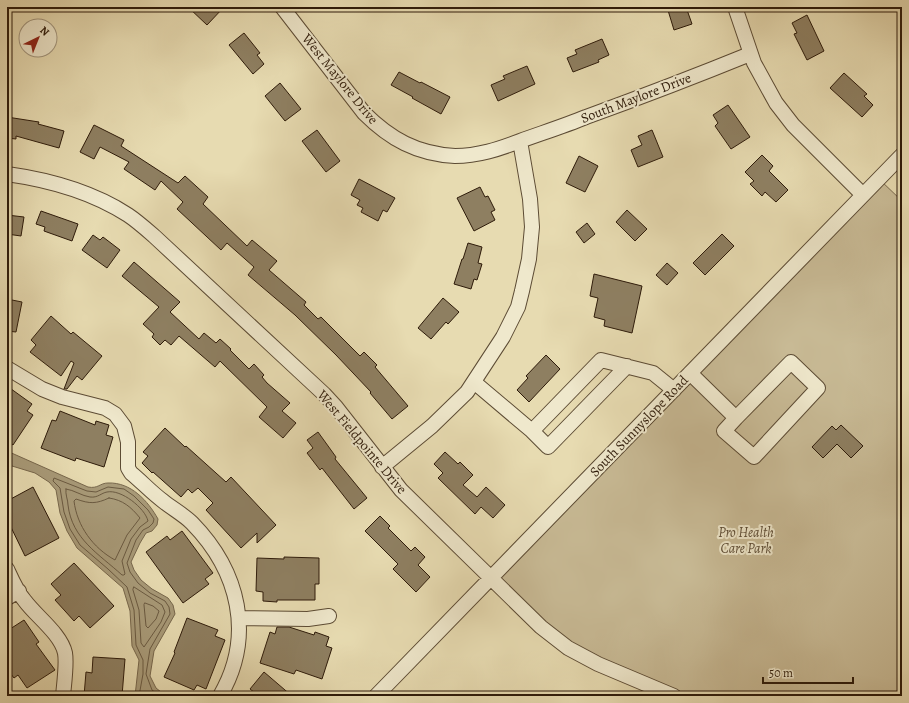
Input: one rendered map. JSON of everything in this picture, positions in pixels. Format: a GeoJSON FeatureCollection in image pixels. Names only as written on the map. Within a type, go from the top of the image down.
{"type":"FeatureCollection","features":[{"type":"Feature","properties":{"kind":"street","name":"West Maylore Drive"},"geometry":{"type":"LineString","coordinates":[[282,7],[364,113],[379,128],[392,137],[412,147],[430,153],[457,156],[479,154],[498,150],[520,141]]}},
{"type":"Feature","properties":{"kind":"street"},"geometry":{"type":"LineString","coordinates":[[735,7],[750,54],[776,103],[793,125],[863,196]]}},
{"type":"Feature","properties":{"kind":"street","name":"South Maylore Drive"},"geometry":{"type":"LineString","coordinates":[[520,141],[580,120],[750,54]]}},
{"type":"Feature","properties":{"kind":"street"},"geometry":{"type":"LineString","coordinates":[[382,467],[432,426],[467,392],[503,337],[518,307],[529,259],[532,227],[530,199],[520,141]]}},
{"type":"Feature","properties":{"kind":"street","name":"South Sunnyslope Road"},"geometry":{"type":"LineString","coordinates":[[376,696],[902,155]]}},
{"type":"Feature","properties":{"kind":"street","name":"West Fieldpointe Drive"},"geometry":{"type":"LineString","coordinates":[[7,174],[34,178],[62,185],[99,198],[128,215],[154,236],[324,394],[401,490],[541,627],[568,648],[642,690],[674,696]]}},
{"type":"Feature","properties":{"kind":"street"},"geometry":{"type":"LineString","coordinates":[[532,431],[601,360],[653,373],[674,390]]}},
{"type":"Feature","properties":{"kind":"street"},"geometry":{"type":"LineString","coordinates":[[791,362],[818,388],[754,457],[724,431],[736,418],[791,362]]}},
{"type":"Feature","properties":{"kind":"street"},"geometry":{"type":"LineString","coordinates":[[474,382],[532,431],[548,447],[627,366]]}},
{"type":"Feature","properties":{"kind":"street"},"geometry":{"type":"LineString","coordinates":[[7,368],[42,389],[62,397],[105,408],[115,414],[124,426],[128,442],[128,468],[131,473],[163,501],[192,522],[217,554],[232,584],[236,597],[239,618],[237,650],[232,672],[220,696]]}},
{"type":"Feature","properties":{"kind":"street"},"geometry":{"type":"LineString","coordinates":[[690,373],[736,418]]}},
{"type":"Feature","properties":{"kind":"street"},"geometry":{"type":"LineString","coordinates":[[7,569],[13,595],[25,601],[51,629],[62,645],[65,653],[64,696]]}},
{"type":"Feature","properties":{"kind":"street"},"geometry":{"type":"LineString","coordinates":[[239,618],[308,619],[329,616]]}},
{"type":"Feature","properties":{"kind":"green space","name":"Pro Health Care Park"},"geometry":{"type":"Polygon","coordinates":[[[879,179],[902,201],[902,696],[674,696],[568,648],[492,578],[879,179]]]}},
{"type":"Feature","properties":{"kind":"water"},"geometry":{"type":"Polygon","coordinates":[[[7,451],[88,487],[108,483],[124,486],[131,489],[144,499],[154,512],[158,519],[157,525],[152,531],[146,533],[131,562],[134,570],[141,580],[152,589],[168,598],[173,605],[175,614],[154,651],[150,676],[156,688],[166,696],[135,696],[139,660],[132,646],[130,611],[123,588],[77,548],[67,531],[60,513],[56,490],[49,482],[35,473],[12,466],[7,469],[7,451]]]}},
{"type":"Feature","properties":{"kind":"building"},"geometry":{"type":"Polygon","coordinates":[[[188,7],[224,7],[207,25],[188,7]]]}},
{"type":"Feature","properties":{"kind":"building"},"geometry":{"type":"Polygon","coordinates":[[[667,7],[686,7],[692,24],[674,30],[667,7]]]}},
{"type":"Feature","properties":{"kind":"building"},"geometry":{"type":"Polygon","coordinates":[[[807,15],[824,51],[807,60],[794,34],[797,33],[792,23],[807,15]]]}},
{"type":"Feature","properties":{"kind":"building"},"geometry":{"type":"Polygon","coordinates":[[[244,33],[260,53],[257,55],[264,64],[253,74],[229,45],[244,33]]]}},
{"type":"Feature","properties":{"kind":"building"},"geometry":{"type":"Polygon","coordinates":[[[602,39],[609,55],[598,60],[599,62],[573,72],[567,58],[577,54],[575,50],[602,39]]]}},
{"type":"Feature","properties":{"kind":"building"},"geometry":{"type":"Polygon","coordinates":[[[527,66],[535,84],[498,101],[491,85],[505,79],[503,76],[527,66]]]}},
{"type":"Feature","properties":{"kind":"building"},"geometry":{"type":"Polygon","coordinates":[[[399,72],[450,97],[441,114],[391,85],[399,72]]]}},
{"type":"Feature","properties":{"kind":"building"},"geometry":{"type":"Polygon","coordinates":[[[844,73],[867,94],[864,96],[873,105],[862,117],[830,88],[844,73]]]}},
{"type":"Feature","properties":{"kind":"building"},"geometry":{"type":"Polygon","coordinates":[[[280,83],[301,109],[285,121],[265,96],[280,83]]]}},
{"type":"Feature","properties":{"kind":"building"},"geometry":{"type":"Polygon","coordinates":[[[728,105],[750,137],[731,149],[715,126],[718,123],[713,115],[728,105]]]}},
{"type":"Feature","properties":{"kind":"building"},"geometry":{"type":"Polygon","coordinates":[[[7,117],[39,122],[38,124],[64,131],[59,148],[16,136],[16,139],[7,138],[7,117]]]}},
{"type":"Feature","properties":{"kind":"building"},"geometry":{"type":"Polygon","coordinates":[[[94,125],[124,140],[121,146],[178,183],[185,176],[208,197],[203,204],[247,246],[252,240],[277,261],[269,270],[306,302],[304,305],[318,319],[321,317],[360,356],[364,352],[377,365],[375,367],[408,406],[392,419],[370,393],[371,392],[336,355],[295,315],[248,275],[254,267],[227,243],[221,250],[177,209],[183,202],[161,181],[155,190],[124,169],[129,162],[100,147],[94,159],[80,152],[94,125]]]}},
{"type":"Feature","properties":{"kind":"building"},"geometry":{"type":"Polygon","coordinates":[[[317,130],[340,161],[326,172],[302,141],[317,130]]]}},
{"type":"Feature","properties":{"kind":"building"},"geometry":{"type":"Polygon","coordinates":[[[652,130],[663,157],[638,167],[631,150],[642,145],[638,136],[652,130]]]}},
{"type":"Feature","properties":{"kind":"building"},"geometry":{"type":"Polygon","coordinates":[[[762,155],[773,166],[769,171],[788,190],[776,202],[765,192],[762,196],[750,184],[754,181],[745,172],[762,155]]]}},
{"type":"Feature","properties":{"kind":"building"},"geometry":{"type":"Polygon","coordinates":[[[579,156],[598,166],[585,192],[566,183],[579,156]]]}},
{"type":"Feature","properties":{"kind":"building"},"geometry":{"type":"Polygon","coordinates":[[[359,179],[395,198],[387,212],[383,210],[378,221],[361,212],[363,208],[357,205],[360,200],[351,195],[359,179]]]}},
{"type":"Feature","properties":{"kind":"building"},"geometry":{"type":"Polygon","coordinates":[[[480,187],[485,197],[488,196],[495,210],[491,212],[495,220],[474,231],[457,198],[480,187]]]}},
{"type":"Feature","properties":{"kind":"building"},"geometry":{"type":"Polygon","coordinates":[[[627,210],[647,229],[635,241],[616,222],[627,210]]]}},
{"type":"Feature","properties":{"kind":"building"},"geometry":{"type":"Polygon","coordinates":[[[41,211],[78,224],[72,241],[44,231],[45,227],[36,224],[41,211]]]}},
{"type":"Feature","properties":{"kind":"building"},"geometry":{"type":"Polygon","coordinates":[[[7,215],[24,217],[21,236],[7,234],[7,215]]]}},
{"type":"Feature","properties":{"kind":"building"},"geometry":{"type":"Polygon","coordinates":[[[587,223],[595,234],[584,243],[576,232],[587,223]]]}},
{"type":"Feature","properties":{"kind":"building"},"geometry":{"type":"Polygon","coordinates":[[[722,234],[734,246],[705,275],[693,263],[722,234]]]}},
{"type":"Feature","properties":{"kind":"building"},"geometry":{"type":"Polygon","coordinates":[[[93,235],[100,240],[103,237],[120,250],[107,268],[82,250],[93,235]]]}},
{"type":"Feature","properties":{"kind":"building"},"geometry":{"type":"Polygon","coordinates":[[[468,243],[482,247],[478,263],[482,264],[477,280],[474,279],[471,289],[454,284],[468,243]]]}},
{"type":"Feature","properties":{"kind":"building"},"geometry":{"type":"Polygon","coordinates":[[[134,262],[180,302],[170,312],[199,339],[204,333],[216,343],[220,339],[249,369],[254,364],[264,375],[262,377],[267,383],[290,403],[282,411],[296,423],[283,438],[259,417],[267,407],[220,361],[215,367],[179,336],[171,345],[165,340],[160,345],[152,337],[154,334],[143,324],[159,307],[122,276],[134,262]]]}},
{"type":"Feature","properties":{"kind":"building"},"geometry":{"type":"Polygon","coordinates":[[[667,263],[678,273],[667,285],[656,275],[667,263]]]}},
{"type":"Feature","properties":{"kind":"building"},"geometry":{"type":"Polygon","coordinates":[[[594,274],[642,286],[632,333],[604,326],[605,320],[594,317],[598,298],[590,296],[594,274]]]}},
{"type":"Feature","properties":{"kind":"building"},"geometry":{"type":"Polygon","coordinates":[[[443,298],[459,312],[448,324],[446,322],[431,339],[418,328],[443,298]]]}},
{"type":"Feature","properties":{"kind":"building"},"geometry":{"type":"Polygon","coordinates":[[[7,299],[22,302],[16,332],[7,331],[7,299]]]}},
{"type":"Feature","properties":{"kind":"building"},"geometry":{"type":"Polygon","coordinates":[[[51,316],[71,334],[73,332],[102,356],[82,380],[77,376],[67,389],[64,389],[74,363],[71,361],[61,376],[30,352],[36,345],[31,340],[51,316]]]}},
{"type":"Feature","properties":{"kind":"building"},"geometry":{"type":"Polygon","coordinates":[[[546,355],[560,369],[529,402],[517,390],[528,378],[526,376],[546,355]]]}},
{"type":"Feature","properties":{"kind":"building"},"geometry":{"type":"Polygon","coordinates":[[[7,386],[32,404],[27,411],[33,415],[13,445],[7,441],[7,386]]]}},
{"type":"Feature","properties":{"kind":"building"},"geometry":{"type":"Polygon","coordinates":[[[60,411],[95,425],[96,421],[109,425],[106,435],[113,437],[104,467],[76,458],[75,461],[41,448],[52,420],[56,421],[60,411]]]}},
{"type":"Feature","properties":{"kind":"building"},"geometry":{"type":"Polygon","coordinates":[[[841,425],[863,446],[851,458],[837,444],[823,458],[812,447],[832,426],[836,430],[841,425]]]}},
{"type":"Feature","properties":{"kind":"building"},"geometry":{"type":"Polygon","coordinates":[[[165,428],[226,482],[231,477],[276,525],[257,543],[257,533],[241,548],[206,510],[213,503],[198,488],[192,493],[188,489],[181,497],[153,472],[152,473],[142,463],[148,456],[143,452],[165,428]]]}},
{"type":"Feature","properties":{"kind":"building"},"geometry":{"type":"Polygon","coordinates":[[[318,432],[336,457],[335,459],[367,498],[354,509],[322,468],[320,470],[307,453],[313,448],[307,440],[318,432]]]}},
{"type":"Feature","properties":{"kind":"building"},"geometry":{"type":"Polygon","coordinates":[[[445,452],[458,464],[460,462],[473,475],[463,485],[477,497],[486,487],[505,505],[493,518],[481,507],[475,514],[438,478],[443,473],[434,464],[445,452]]]}},
{"type":"Feature","properties":{"kind":"building"},"geometry":{"type":"Polygon","coordinates":[[[33,487],[59,538],[25,556],[7,519],[7,501],[33,487]]]}},
{"type":"Feature","properties":{"kind":"building"},"geometry":{"type":"Polygon","coordinates":[[[380,516],[390,526],[388,528],[411,551],[415,547],[425,557],[418,565],[430,577],[416,592],[393,569],[398,564],[365,531],[380,516]]]}},
{"type":"Feature","properties":{"kind":"building"},"geometry":{"type":"Polygon","coordinates":[[[182,531],[213,573],[205,579],[209,584],[183,603],[146,552],[167,536],[170,540],[182,531]]]}},
{"type":"Feature","properties":{"kind":"building"},"geometry":{"type":"Polygon","coordinates":[[[284,557],[319,558],[319,584],[315,584],[315,600],[277,600],[277,602],[263,601],[263,592],[256,591],[257,558],[284,559],[284,557]]]}},
{"type":"Feature","properties":{"kind":"building"},"geometry":{"type":"Polygon","coordinates":[[[74,563],[114,606],[90,628],[79,616],[74,621],[55,600],[61,595],[51,584],[74,563]]]}},
{"type":"Feature","properties":{"kind":"building"},"geometry":{"type":"Polygon","coordinates":[[[187,618],[218,630],[215,636],[225,640],[206,689],[197,685],[194,690],[164,677],[175,653],[174,652],[187,618]]]}},
{"type":"Feature","properties":{"kind":"building"},"geometry":{"type":"Polygon","coordinates":[[[24,620],[39,642],[36,644],[55,670],[27,688],[18,675],[14,678],[7,669],[7,631],[24,620]]]}},
{"type":"Feature","properties":{"kind":"building"},"geometry":{"type":"Polygon","coordinates":[[[277,627],[289,627],[314,635],[315,632],[329,637],[326,646],[332,648],[322,679],[296,670],[294,674],[260,663],[270,632],[275,634],[277,627]]]}},
{"type":"Feature","properties":{"kind":"building"},"geometry":{"type":"Polygon","coordinates":[[[93,657],[125,659],[122,696],[84,696],[86,672],[92,673],[93,657]]]}},
{"type":"Feature","properties":{"kind":"building"},"geometry":{"type":"Polygon","coordinates":[[[264,672],[292,696],[259,696],[250,689],[264,672]]]}}]}
